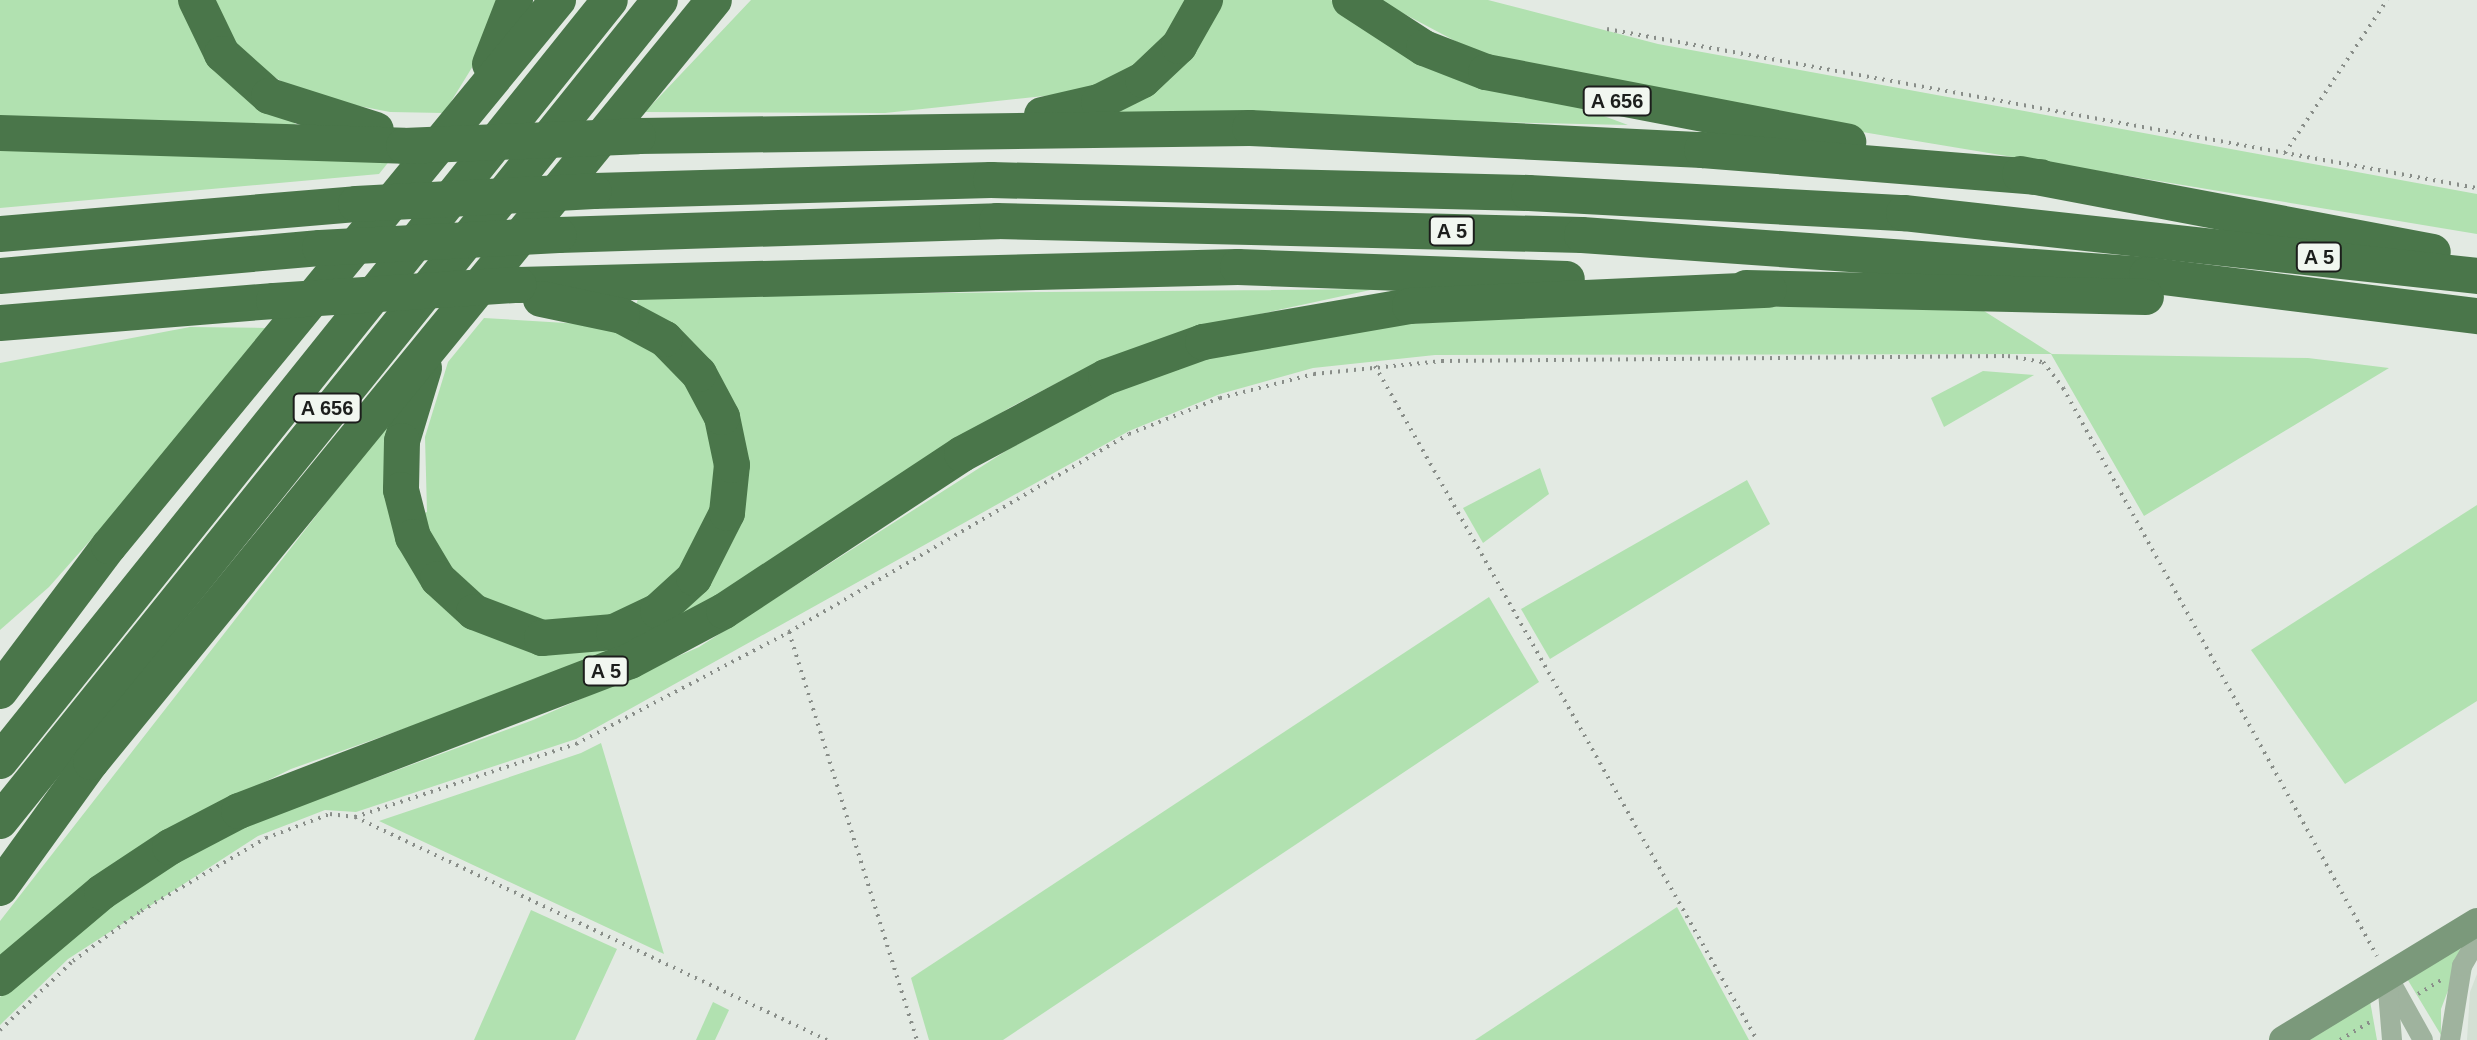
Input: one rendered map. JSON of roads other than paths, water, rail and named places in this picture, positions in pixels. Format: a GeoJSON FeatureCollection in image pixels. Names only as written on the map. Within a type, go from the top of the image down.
{"type":"FeatureCollection","features":[{"type":"Feature","properties":{"kind":"highway"},"geometry":{"type":"LineString","coordinates":[[196,0],[222,54],[269,96],[337,122],[409,140]]}},
{"type":"Feature","properties":{"kind":"highway"},"geometry":{"type":"LineString","coordinates":[[461,133],[515,0]]}},
{"type":"Feature","properties":{"kind":"highway"},"geometry":{"type":"LineString","coordinates":[[0,691],[109,546],[461,133],[558,0]]}},
{"type":"Feature","properties":{"kind":"highway","name":"A 656"},"geometry":{"type":"LineString","coordinates":[[0,761],[610,0]]}},
{"type":"Feature","properties":{"kind":"highway","name":"A 656"},"geometry":{"type":"LineString","coordinates":[[0,821],[660,0]]}},
{"type":"Feature","properties":{"kind":"highway"},"geometry":{"type":"LineString","coordinates":[[917,132],[1044,114],[1122,93],[1179,46],[1205,0]]}},
{"type":"Feature","properties":{"kind":"highway","name":"A 656"},"geometry":{"type":"LineString","coordinates":[[1350,0],[1424,48],[1486,72],[2041,177]]}},
{"type":"Feature","properties":{"kind":"highway"},"geometry":{"type":"LineString","coordinates":[[0,888],[91,762],[714,1]]}},
{"type":"Feature","properties":{"kind":"highway"},"geometry":{"type":"LineString","coordinates":[[0,133],[409,140],[461,133],[638,136],[1250,128],[1702,150],[2041,177],[2383,239],[2477,264]]}},
{"type":"Feature","properties":{"kind":"highway","name":"A 5"},"geometry":{"type":"LineString","coordinates":[[0,234],[356,204],[594,191],[991,180],[1529,193],[1904,213],[2477,276]]}},
{"type":"Feature","properties":{"kind":"highway","name":"A 5"},"geometry":{"type":"LineString","coordinates":[[0,276],[320,248],[559,235],[997,221],[1582,235],[1932,257],[2343,298],[2477,316]]}},
{"type":"Feature","properties":{"kind":"highway","name":"A 5"},"geometry":{"type":"LineString","coordinates":[[512,292],[1238,267],[1769,290],[2268,306],[2343,298]]}},
{"type":"Feature","properties":{"kind":"highway","name":"A 5"},"geometry":{"type":"LineString","coordinates":[[0,978],[102,892],[170,847],[254,805],[630,661],[724,611],[962,454],[1106,377],[1203,342],[1410,306],[1769,290]]}},
{"type":"Feature","properties":{"kind":"highway"},"geometry":{"type":"LineString","coordinates":[[0,323],[68,314],[456,291],[512,292],[566,302],[644,326],[699,374],[722,417],[732,465],[719,536],[694,578],[637,623],[566,639],[518,632],[464,604],[424,559],[405,514],[400,466],[414,392],[445,327]]}},
{"type":"Feature","properties":{"kind":"highway"},"geometry":{"type":"LineString","coordinates":[[0,332],[68,314]]}},
{"type":"Feature","properties":{"kind":"highway"},"geometry":{"type":"LineString","coordinates":[[0,648],[109,546]]}},
{"type":"Feature","properties":{"kind":"main road"},"geometry":{"type":"LineString","coordinates":[[2283,1040],[2477,922]]}},
{"type":"Feature","properties":{"kind":"street"},"geometry":{"type":"LineString","coordinates":[[2450,1040],[2462,966],[2477,940]]}},
{"type":"Feature","properties":{"kind":"street"},"geometry":{"type":"LineString","coordinates":[[2387,975],[2392,1040]]}},
{"type":"Feature","properties":{"kind":"street"},"geometry":{"type":"LineString","coordinates":[[2387,975],[2423,1040]]}}]}
